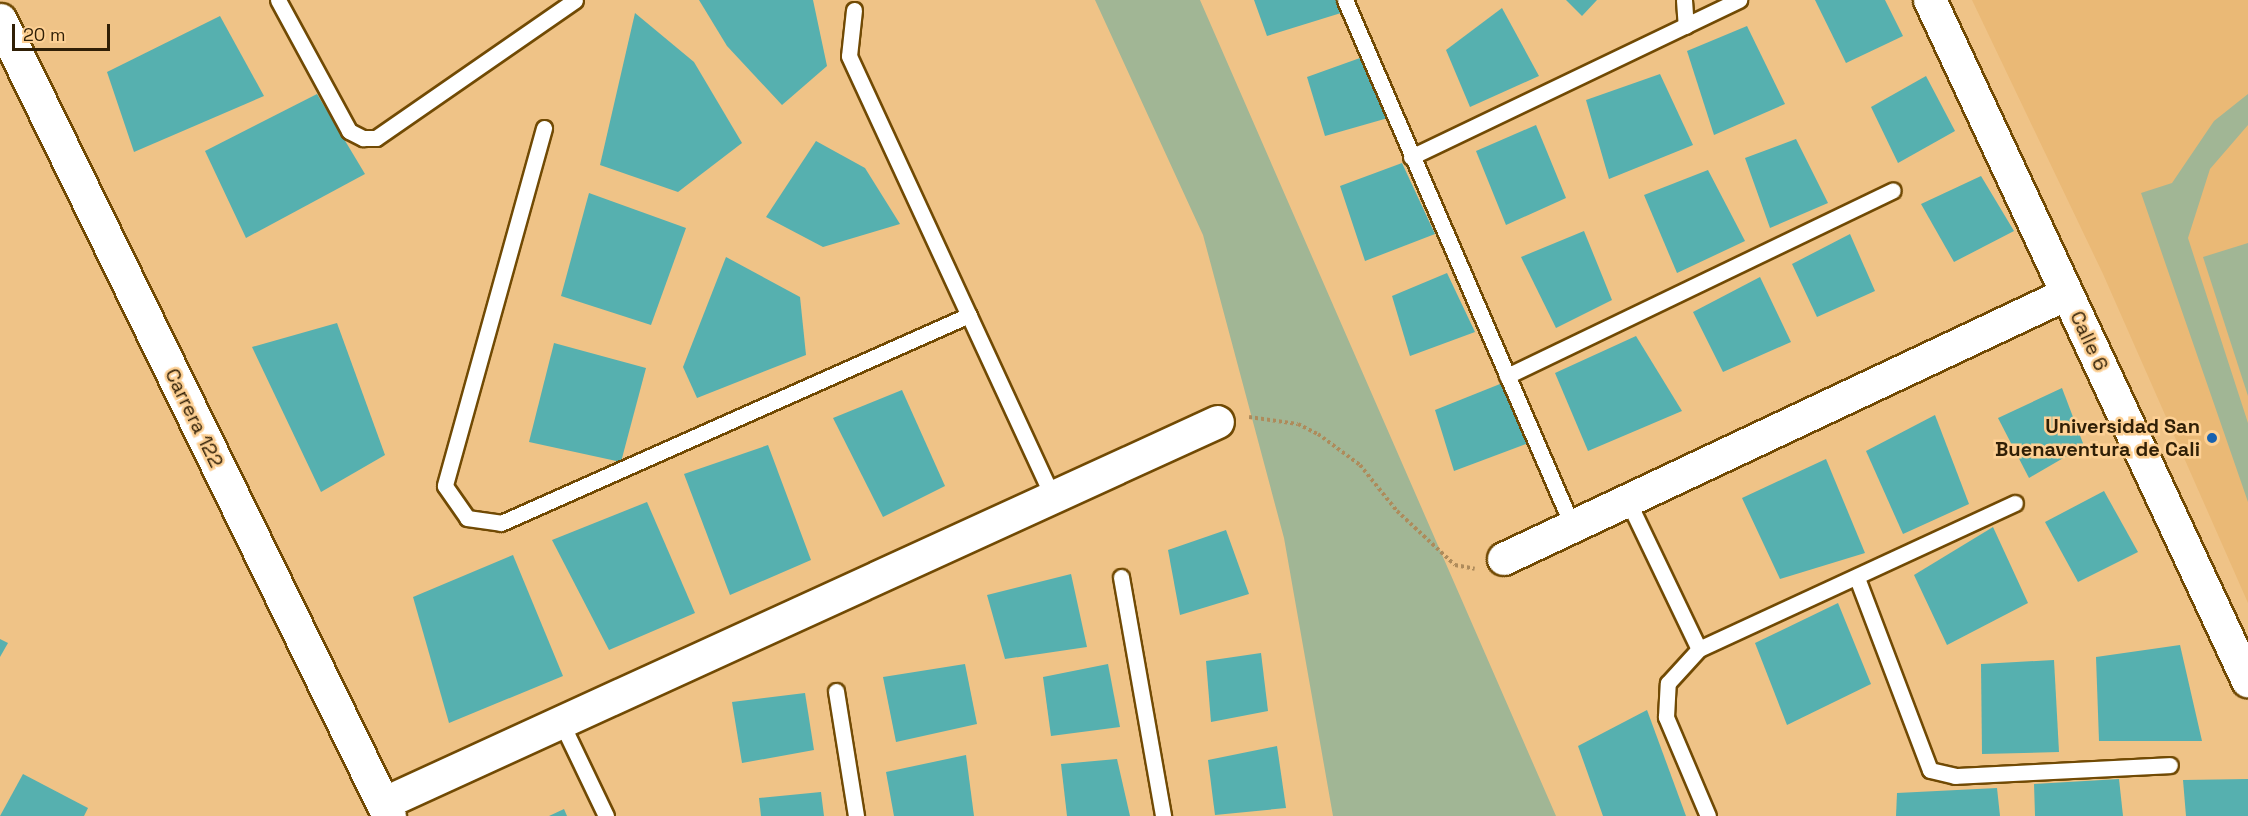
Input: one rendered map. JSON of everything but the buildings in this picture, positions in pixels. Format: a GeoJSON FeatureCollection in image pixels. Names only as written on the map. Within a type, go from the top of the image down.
{"type":"FeatureCollection","features":[{"type":"Feature","properties":{"kind":"street","name":"Calle 6"},"geometry":{"type":"LineString","coordinates":[[1930,0],[2248,681]]}},
{"type":"Feature","properties":{"kind":"street","name":"Carrera 122"},"geometry":{"type":"LineString","coordinates":[[0,20],[383,812]]}},
{"type":"Feature","properties":{"kind":"street"},"geometry":{"type":"LineString","coordinates":[[1504,559],[1627,499],[2067,294]]}},
{"type":"Feature","properties":{"kind":"street"},"geometry":{"type":"LineString","coordinates":[[383,812],[562,724],[1218,422]]}},
{"type":"Feature","properties":{"kind":"lane"},"geometry":{"type":"LineString","coordinates":[[278,0],[349,131],[376,138],[575,0]]}},
{"type":"Feature","properties":{"kind":"lane"},"geometry":{"type":"LineString","coordinates":[[1345,0],[1572,525]]}},
{"type":"Feature","properties":{"kind":"lane"},"geometry":{"type":"LineString","coordinates":[[1684,0],[1686,26]]}},
{"type":"Feature","properties":{"kind":"lane"},"geometry":{"type":"LineString","coordinates":[[1411,157],[1739,0]]}},
{"type":"Feature","properties":{"kind":"lane"},"geometry":{"type":"LineString","coordinates":[[854,10],[849,56],[1053,498]]}},
{"type":"Feature","properties":{"kind":"lane"},"geometry":{"type":"LineString","coordinates":[[544,128],[445,486],[466,518],[501,523],[969,315]]}},
{"type":"Feature","properties":{"kind":"lane"},"geometry":{"type":"LineString","coordinates":[[1507,376],[1893,190]]}},
{"type":"Feature","properties":{"kind":"lane"},"geometry":{"type":"LineString","coordinates":[[1627,499],[1699,650]]}},
{"type":"Feature","properties":{"kind":"lane"},"geometry":{"type":"LineString","coordinates":[[1708,816],[1666,717],[1668,683],[1699,650],[2015,503]]}},
{"type":"Feature","properties":{"kind":"lane"},"geometry":{"type":"LineString","coordinates":[[1121,577],[1163,816]]}},
{"type":"Feature","properties":{"kind":"lane"},"geometry":{"type":"LineString","coordinates":[[1857,578],[1930,770],[1955,776],[2170,765]]}},
{"type":"Feature","properties":{"kind":"lane"},"geometry":{"type":"LineString","coordinates":[[836,691],[856,816]]}},
{"type":"Feature","properties":{"kind":"lane"},"geometry":{"type":"LineString","coordinates":[[562,724],[606,816]]}},
{"type":"Feature","properties":{"kind":"path"},"geometry":{"type":"LineString","coordinates":[[1218,422],[1267,417],[1298,424],[1360,465],[1397,511],[1455,565],[1472,570],[1504,559]]}},
{"type":"Feature","properties":{"kind":"shaded area","name":"Universidad San Buenaventura de Cali"},"geometry":{"type":"Polygon","coordinates":[[[1972,0],[2248,0],[2248,603],[2103,274],[1972,0]]]}},
{"type":"Feature","properties":{"kind":"green space"},"geometry":{"type":"Polygon","coordinates":[[[1095,0],[1200,0],[1556,816],[1333,816],[1284,538],[1203,235],[1095,0]]]}},
{"type":"Feature","properties":{"kind":"green space"},"geometry":{"type":"Polygon","coordinates":[[[2248,94],[2248,125],[2210,169],[2188,238],[2248,423],[2248,502],[2141,193],[2172,183],[2214,121],[2248,94]]]}},
{"type":"Feature","properties":{"kind":"green space"},"geometry":{"type":"Polygon","coordinates":[[[2248,243],[2248,396],[2203,257],[2248,243]]]}},
{"type":"Feature","properties":{"kind":"place","name":"Universidad San Buenaventura de Cali"},"geometry":{"type":"Point","coordinates":[2212,438]}}]}
